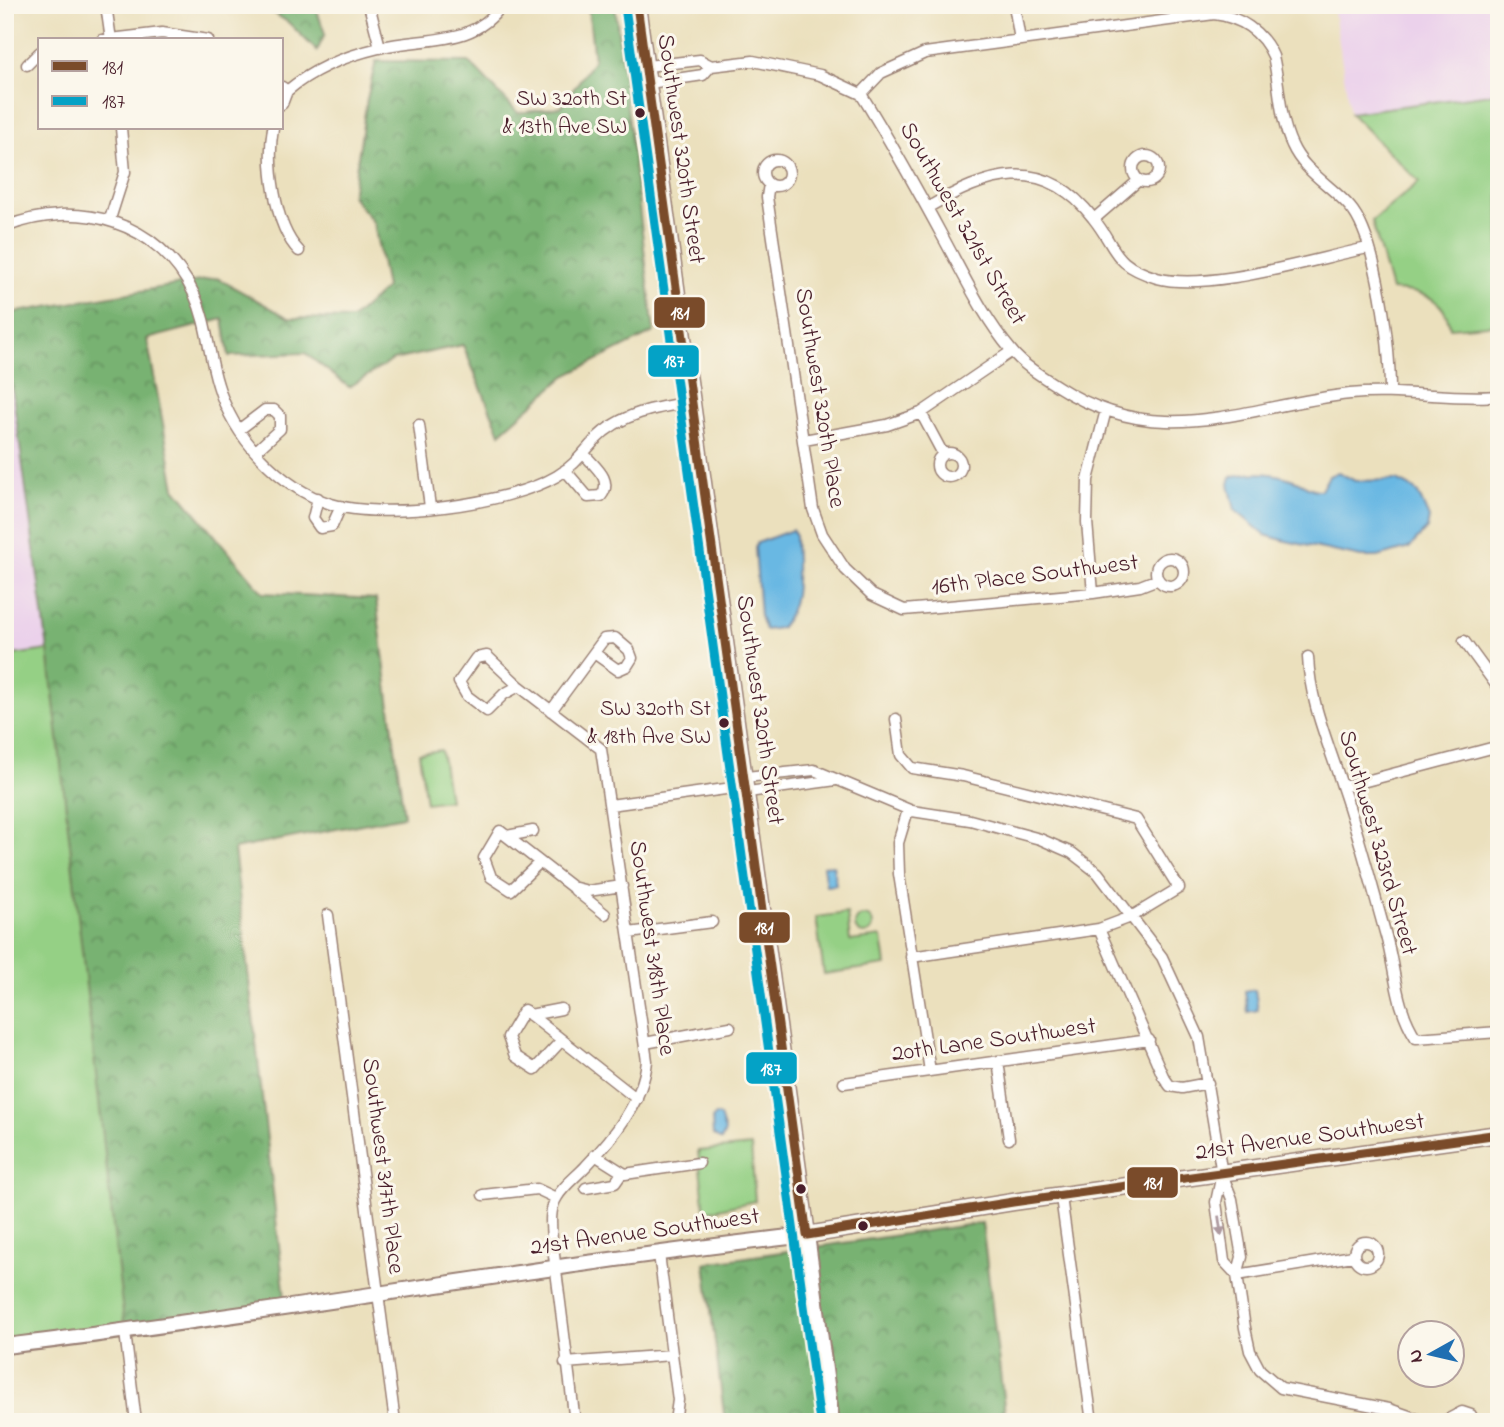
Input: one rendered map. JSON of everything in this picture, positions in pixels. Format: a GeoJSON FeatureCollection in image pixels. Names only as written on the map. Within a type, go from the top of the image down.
{"type":"FeatureCollection","features":[{"type":"Feature","properties":{"kind":"main road","name":"Southwest 320th Street"},"geometry":{"type":"LineString","coordinates":[[637,5],[747,785],[832,1422]]}},
{"type":"Feature","properties":{"kind":"main road","name":"21st Avenue Southwest"},"geometry":{"type":"LineString","coordinates":[[5,1346],[125,1332],[378,1293],[807,1235],[1499,1134]]}},
{"type":"Feature","properties":{"kind":"street"},"geometry":{"type":"LineString","coordinates":[[106,5],[108,38]]}},
{"type":"Feature","properties":{"kind":"street"},"geometry":{"type":"LineString","coordinates":[[369,5],[380,47]]}},
{"type":"Feature","properties":{"kind":"street"},"geometry":{"type":"LineString","coordinates":[[285,89],[325,65],[380,47],[478,30],[502,5]]}},
{"type":"Feature","properties":{"kind":"street"},"geometry":{"type":"LineString","coordinates":[[1014,5],[1020,40]]}},
{"type":"Feature","properties":{"kind":"street"},"geometry":{"type":"LineString","coordinates":[[647,66],[700,60],[711,66],[754,61],[820,75],[861,94],[881,73],[925,53],[1214,14],[1231,16],[1259,35],[1273,56],[1292,146],[1314,175],[1351,207],[1362,225],[1388,337],[1391,392]]}},
{"type":"Feature","properties":{"kind":"street"},"geometry":{"type":"LineString","coordinates":[[126,38],[171,33],[197,38]]}},
{"type":"Feature","properties":{"kind":"street"},"geometry":{"type":"LineString","coordinates":[[27,65],[38,54]]}},
{"type":"Feature","properties":{"kind":"street"},"geometry":{"type":"LineString","coordinates":[[649,83],[703,75],[711,66]]}},
{"type":"Feature","properties":{"kind":"street","name":"Southwest 321st Street"},"geometry":{"type":"LineString","coordinates":[[861,94],[928,208],[978,302],[1012,351],[1035,372],[1071,395],[1106,410],[1151,420],[1197,422],[1350,394],[1391,392],[1499,396]]}},
{"type":"Feature","properties":{"kind":"street"},"geometry":{"type":"LineString","coordinates":[[110,219],[125,173],[121,130]]}},
{"type":"Feature","properties":{"kind":"street"},"geometry":{"type":"LineString","coordinates":[[273,130],[271,154],[280,219],[285,233],[299,251]]}},
{"type":"Feature","properties":{"kind":"street"},"geometry":{"type":"LineString","coordinates":[[928,208],[968,185],[1015,175],[1042,179],[1072,196],[1094,219],[1111,250],[1127,265],[1142,273],[1176,282],[1224,278],[1368,248]]}},
{"type":"Feature","properties":{"kind":"street"},"geometry":{"type":"LineString","coordinates":[[1094,219],[1139,180]]}},
{"type":"Feature","properties":{"kind":"street","name":"Southwest 320th Place"},"geometry":{"type":"LineString","coordinates":[[769,184],[767,197],[813,509],[834,555],[859,584],[895,608],[916,611]]}},
{"type":"Feature","properties":{"kind":"street"},"geometry":{"type":"LineString","coordinates":[[5,226],[55,215],[86,215],[110,219],[149,241],[164,254],[193,290],[203,314],[218,386],[240,429],[280,476],[318,498],[341,506],[386,511],[430,508],[513,494],[538,485],[565,470],[607,430],[636,414],[692,402]]}},
{"type":"Feature","properties":{"kind":"street"},"geometry":{"type":"LineString","coordinates":[[804,440],[887,425],[921,412],[1012,351]]}},
{"type":"Feature","properties":{"kind":"street"},"geometry":{"type":"LineString","coordinates":[[240,429],[265,410],[278,412],[282,420],[280,429],[256,450]]}},
{"type":"Feature","properties":{"kind":"street"},"geometry":{"type":"LineString","coordinates":[[1093,593],[1087,522],[1088,480],[1106,410]]}},
{"type":"Feature","properties":{"kind":"street"},"geometry":{"type":"LineString","coordinates":[[921,412],[943,454]]}},
{"type":"Feature","properties":{"kind":"street"},"geometry":{"type":"LineString","coordinates":[[419,425],[430,508]]}},
{"type":"Feature","properties":{"kind":"street"},"geometry":{"type":"LineString","coordinates":[[565,470],[588,497],[601,496],[606,489],[606,480],[584,454]]}},
{"type":"Feature","properties":{"kind":"street"},"geometry":{"type":"LineString","coordinates":[[318,498],[313,518],[320,528],[332,526],[341,506]]}},
{"type":"Feature","properties":{"kind":"street","name":"16th Place Southwest"},"geometry":{"type":"LineString","coordinates":[[916,611],[1093,593],[1140,586],[1158,579]]}},
{"type":"Feature","properties":{"kind":"street"},"geometry":{"type":"LineString","coordinates":[[1464,641],[1499,689]]}},
{"type":"Feature","properties":{"kind":"street"},"geometry":{"type":"LineString","coordinates":[[551,711],[594,653]]}},
{"type":"Feature","properties":{"kind":"street","name":"Southwest 318th Place"},"geometry":{"type":"LineString","coordinates":[[519,686],[505,694],[487,711],[467,696],[459,682],[476,658],[483,655],[513,676],[519,686],[601,749],[645,1043],[645,1078],[637,1098],[595,1156],[556,1198]]}},
{"type":"Feature","properties":{"kind":"street","name":"Southwest 323rd Street"},"geometry":{"type":"LineString","coordinates":[[1308,657],[1309,687],[1343,787],[1388,940],[1400,1008],[1416,1038],[1499,1032]]}},
{"type":"Feature","properties":{"kind":"street"},"geometry":{"type":"LineString","coordinates":[[896,719],[901,755],[912,768],[962,776],[1136,819],[1178,888],[1131,917],[1099,929],[911,957]]}},
{"type":"Feature","properties":{"kind":"street"},"geometry":{"type":"LineString","coordinates":[[1343,787],[1499,746]]}},
{"type":"Feature","properties":{"kind":"street"},"geometry":{"type":"LineString","coordinates":[[747,785],[805,769],[908,810],[970,820],[1040,839],[1072,853],[1098,873],[1162,957],[1199,1037],[1222,1174],[1232,1199],[1242,1257],[1237,1275],[1250,1351],[1260,1370],[1281,1388],[1389,1409],[1426,1422]]}},
{"type":"Feature","properties":{"kind":"street"},"geometry":{"type":"LineString","coordinates":[[610,805],[747,785],[836,780]]}},
{"type":"Feature","properties":{"kind":"street"},"geometry":{"type":"LineString","coordinates":[[908,810],[898,843],[899,874],[930,1071]]}},
{"type":"Feature","properties":{"kind":"street"},"geometry":{"type":"LineString","coordinates":[[540,862],[513,890],[491,877],[485,866],[485,854],[500,831],[507,836],[572,887],[605,914]]}},
{"type":"Feature","properties":{"kind":"street"},"geometry":{"type":"LineString","coordinates":[[507,836],[533,831]]}},
{"type":"Feature","properties":{"kind":"street"},"geometry":{"type":"LineString","coordinates":[[572,887],[588,891],[622,886]]}},
{"type":"Feature","properties":{"kind":"street","name":"Southwest 317th Place"},"geometry":{"type":"LineString","coordinates":[[328,915],[395,1422]]}},
{"type":"Feature","properties":{"kind":"street"},"geometry":{"type":"LineString","coordinates":[[629,933],[712,922]]}},
{"type":"Feature","properties":{"kind":"street"},"geometry":{"type":"LineString","coordinates":[[1099,929],[1163,1076],[1170,1086],[1182,1088],[1208,1083]]}},
{"type":"Feature","properties":{"kind":"street"},"geometry":{"type":"LineString","coordinates":[[530,1015],[561,1009]]}},
{"type":"Feature","properties":{"kind":"street"},"geometry":{"type":"LineString","coordinates":[[562,1040],[537,1069],[515,1056],[509,1045],[509,1033],[524,1010],[637,1098]]}},
{"type":"Feature","properties":{"kind":"street"},"geometry":{"type":"LineString","coordinates":[[645,1043],[730,1027]]}},
{"type":"Feature","properties":{"kind":"street","name":"20th Lane Southwest"},"geometry":{"type":"LineString","coordinates":[[844,1083],[1149,1040]]}},
{"type":"Feature","properties":{"kind":"street"},"geometry":{"type":"LineString","coordinates":[[998,1061],[1009,1139]]}},
{"type":"Feature","properties":{"kind":"street"},"geometry":{"type":"LineString","coordinates":[[595,1156],[622,1173],[632,1174],[699,1163]]}},
{"type":"Feature","properties":{"kind":"street"},"geometry":{"type":"LineString","coordinates":[[586,1188],[615,1183],[622,1173]]}},
{"type":"Feature","properties":{"kind":"street"},"geometry":{"type":"LineString","coordinates":[[1222,1174],[1216,1202],[1224,1261],[1237,1275]]}},
{"type":"Feature","properties":{"kind":"street"},"geometry":{"type":"LineString","coordinates":[[483,1195],[537,1189],[556,1198],[551,1224],[565,1363],[575,1422]]}},
{"type":"Feature","properties":{"kind":"street"},"geometry":{"type":"LineString","coordinates":[[1061,1197],[1092,1422]]}},
{"type":"Feature","properties":{"kind":"street"},"geometry":{"type":"LineString","coordinates":[[659,1254],[678,1400],[675,1422]]}},
{"type":"Feature","properties":{"kind":"street"},"geometry":{"type":"LineString","coordinates":[[1237,1275],[1353,1256]]}},
{"type":"Feature","properties":{"kind":"street"},"geometry":{"type":"LineString","coordinates":[[125,1332],[136,1422]]}},
{"type":"Feature","properties":{"kind":"street"},"geometry":{"type":"LineString","coordinates":[[565,1363],[672,1355]]}},
{"type":"Feature","properties":{"kind":"street"},"geometry":{"type":"LineString","coordinates":[[1443,1422],[1462,1412],[1471,1415],[1474,1422]]}},
{"type":"Feature","properties":{"kind":"shaded area"},"geometry":{"type":"Polygon","coordinates":[[[1333,5],[1499,5],[1499,93],[1350,113],[1333,5]]]}},
{"type":"Feature","properties":{"kind":"shaded area"},"geometry":{"type":"Polygon","coordinates":[[[5,337],[48,650],[5,656],[5,337]]]}},
{"type":"Feature","properties":{"kind":"green space"},"geometry":{"type":"Polygon","coordinates":[[[261,5],[315,5],[325,34],[317,51],[289,23],[261,5]]]}},
{"type":"Feature","properties":{"kind":"green space"},"geometry":{"type":"Polygon","coordinates":[[[588,5],[615,5],[654,332],[565,376],[500,433],[463,345],[393,360],[349,387],[305,353],[229,356],[223,319],[147,339],[175,488],[263,593],[376,599],[404,816],[234,849],[286,1307],[125,1332],[48,650],[5,337],[5,314],[217,278],[289,318],[352,319],[386,288],[374,223],[352,196],[367,99],[376,61],[469,62],[518,113],[561,107],[594,60],[588,5]]]}},
{"type":"Feature","properties":{"kind":"green space"},"geometry":{"type":"Polygon","coordinates":[[[1499,93],[1499,324],[1450,328],[1442,308],[1429,297],[1391,290],[1372,221],[1419,182],[1350,113],[1499,93]]]}},
{"type":"Feature","properties":{"kind":"green space"},"geometry":{"type":"Polygon","coordinates":[[[48,650],[125,1332],[5,1346],[5,656],[48,650]]]}},
{"type":"Feature","properties":{"kind":"green space"},"geometry":{"type":"Polygon","coordinates":[[[441,750],[449,800],[426,803],[419,753],[441,750]]]}},
{"type":"Feature","properties":{"kind":"green space"},"geometry":{"type":"Polygon","coordinates":[[[847,913],[850,941],[882,937],[886,965],[824,974],[816,917],[847,913]]]}},
{"type":"Feature","properties":{"kind":"green space"},"geometry":{"type":"Polygon","coordinates":[[[860,916],[868,916],[873,925],[871,932],[860,934],[855,929],[855,921],[860,916]]]}},
{"type":"Feature","properties":{"kind":"green space"},"geometry":{"type":"Polygon","coordinates":[[[751,1146],[755,1201],[705,1212],[698,1151],[751,1146]]]}},
{"type":"Feature","properties":{"kind":"green space"},"geometry":{"type":"Polygon","coordinates":[[[982,1223],[1006,1422],[725,1422],[705,1263],[982,1223]]]}},
{"type":"Feature","properties":{"kind":"water"},"geometry":{"type":"Polygon","coordinates":[[[1338,472],[1355,481],[1397,480],[1409,486],[1418,493],[1429,518],[1427,529],[1409,548],[1378,557],[1361,557],[1265,535],[1235,510],[1229,484],[1231,477],[1255,473],[1278,475],[1321,490],[1329,476],[1338,472]]]}},
{"type":"Feature","properties":{"kind":"water"},"geometry":{"type":"Polygon","coordinates":[[[792,530],[795,534],[796,583],[792,607],[780,628],[765,630],[760,616],[755,547],[757,543],[792,530]]]}},
{"type":"Feature","properties":{"kind":"water"},"geometry":{"type":"Polygon","coordinates":[[[833,865],[836,885],[826,886],[823,866],[833,865]]]}},
{"type":"Feature","properties":{"kind":"water"},"geometry":{"type":"Polygon","coordinates":[[[1255,990],[1258,1010],[1248,1012],[1245,991],[1255,990]]]}},
{"type":"Feature","properties":{"kind":"water"},"geometry":{"type":"Polygon","coordinates":[[[715,1115],[720,1116],[725,1132],[721,1140],[713,1135],[712,1119],[715,1115]]]}},
{"type":"Feature","properties":{"kind":"transit line","name":"181"},"geometry":{"type":"LineString","coordinates":[[637,5],[807,1235]]}},
{"type":"Feature","properties":{"kind":"transit line","name":"187"},"geometry":{"type":"LineString","coordinates":[[625,7],[820,1422]]}},
{"type":"Feature","properties":{"kind":"transit line","name":"181"},"geometry":{"type":"LineString","coordinates":[[807,1235],[1013,1202],[1499,1134]]}},
{"type":"Feature","properties":{"kind":"place","name":"SW 320th St & 13th Ave SW"},"geometry":{"type":"Point","coordinates":[640,113]}},
{"type":"Feature","properties":{"kind":"place","name":"SW 320th St & 18th Ave SW"},"geometry":{"type":"Point","coordinates":[724,723]}}]}
